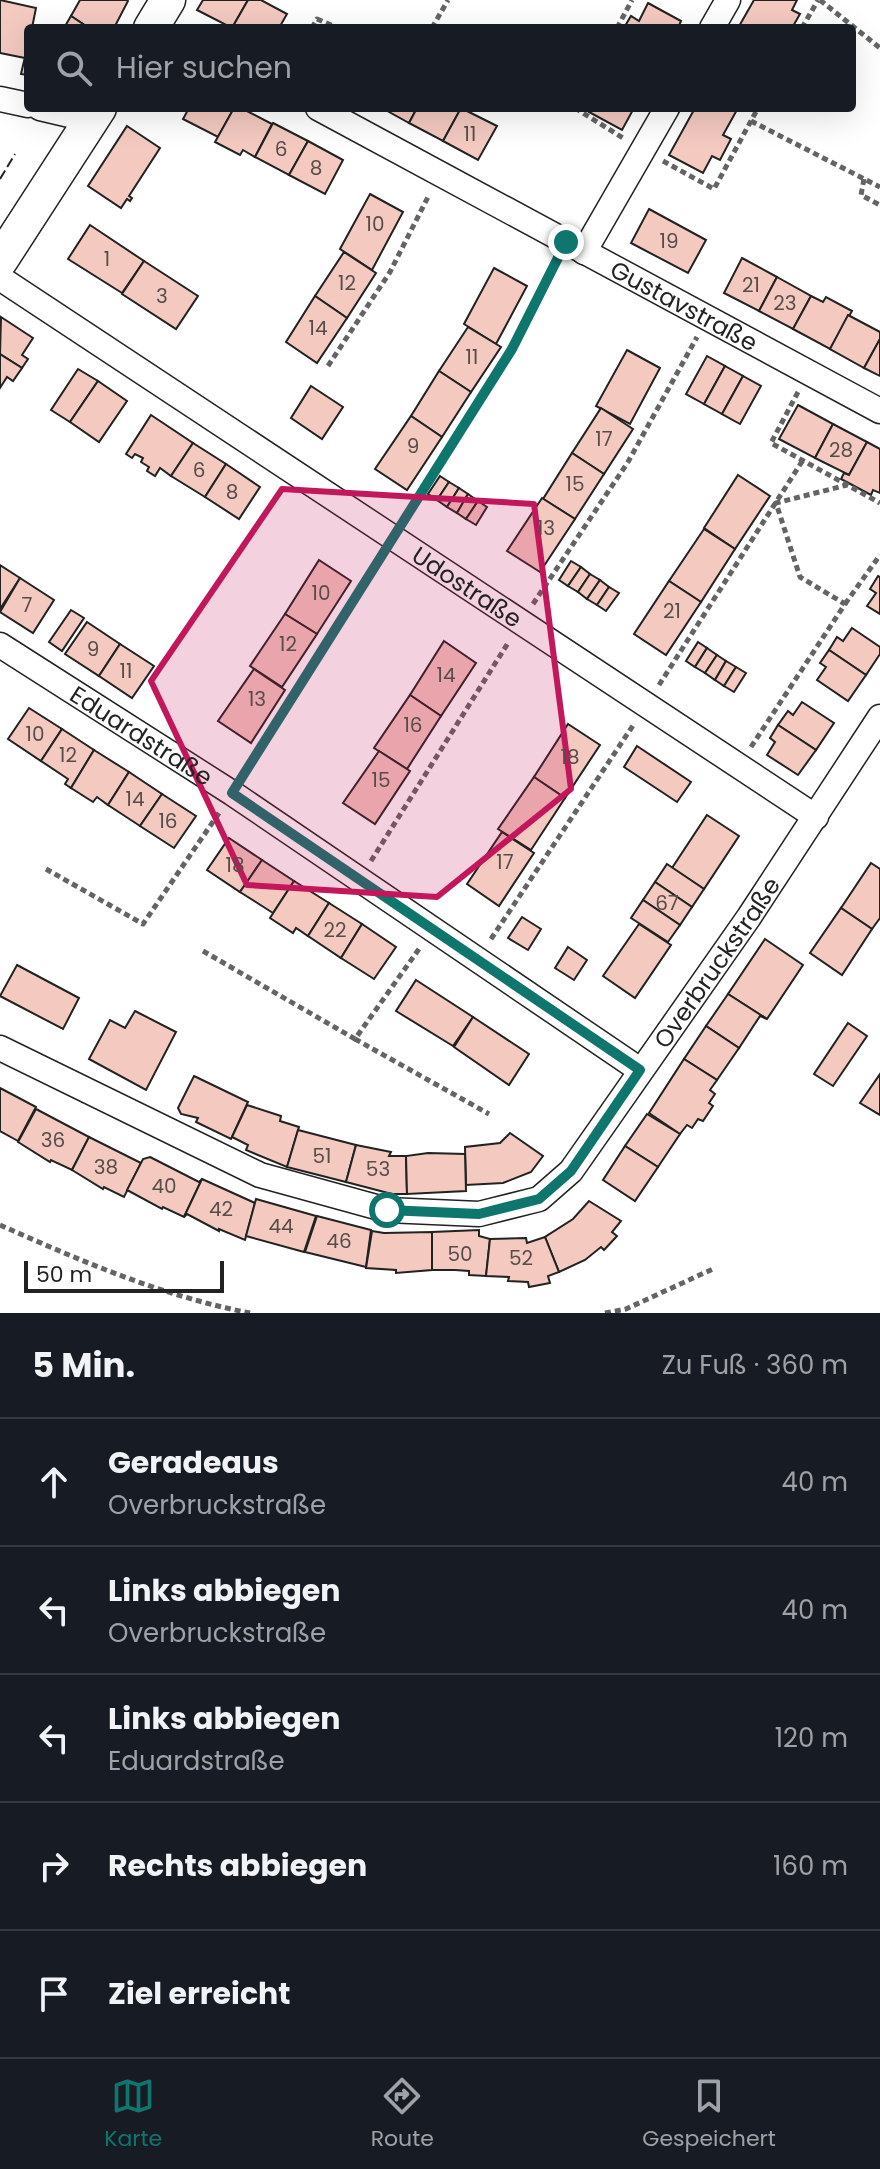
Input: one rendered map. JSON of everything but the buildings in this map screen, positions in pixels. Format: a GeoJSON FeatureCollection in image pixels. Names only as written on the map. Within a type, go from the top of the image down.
{"type":"FeatureCollection","features":[{"type":"Feature","properties":{"kind":"main road"},"geometry":{"type":"LineString","coordinates":[[0,261],[95,114]]}},
{"type":"Feature","properties":{"kind":"street"},"geometry":{"type":"LineString","coordinates":[[714,24],[728,0]]}},
{"type":"Feature","properties":{"kind":"street"},"geometry":{"type":"LineString","coordinates":[[0,99],[24,104]]}},
{"type":"Feature","properties":{"kind":"street","name":"Gustavstraße"},"geometry":{"type":"LineString","coordinates":[[325,112],[880,411]]}},
{"type":"Feature","properties":{"kind":"street"},"geometry":{"type":"LineString","coordinates":[[575,247],[643,150],[665,112]]}},
{"type":"Feature","properties":{"kind":"street","name":"Udostraße"},"geometry":{"type":"LineString","coordinates":[[0,278],[816,817]]}},
{"type":"Feature","properties":{"kind":"street","name":"Eduardstraße"},"geometry":{"type":"LineString","coordinates":[[0,645],[232,793],[640,1070]]}},
{"type":"Feature","properties":{"kind":"street","name":"Overbruckstraße"},"geometry":{"type":"LineString","coordinates":[[0,1048],[260,1175],[387,1210],[479,1214],[539,1199],[571,1171],[816,817],[880,717]]}},
{"type":"Feature","properties":{"kind":"path"},"geometry":{"type":"LineString","coordinates":[[434,24],[448,0]]}},
{"type":"Feature","properties":{"kind":"path"},"geometry":{"type":"LineString","coordinates":[[619,24],[632,0]]}},
{"type":"Feature","properties":{"kind":"path"},"geometry":{"type":"LineString","coordinates":[[804,24],[819,0],[850,24]]}},
{"type":"Feature","properties":{"kind":"path"},"geometry":{"type":"LineString","coordinates":[[856,29],[880,48]]}},
{"type":"Feature","properties":{"kind":"path"},"geometry":{"type":"LineString","coordinates":[[581,112],[714,189],[756,112]]}},
{"type":"Feature","properties":{"kind":"path"},"geometry":{"type":"LineString","coordinates":[[751,121],[880,187]]}},
{"type":"Feature","properties":{"kind":"path"},"geometry":{"type":"LineString","coordinates":[[328,366],[390,272],[440,174]]}},
{"type":"Feature","properties":{"kind":"path"},"geometry":{"type":"LineString","coordinates":[[864,179],[861,195],[880,205]]}},
{"type":"Feature","properties":{"kind":"path"},"geometry":{"type":"LineString","coordinates":[[46,869],[143,924],[232,793],[575,247]]}},
{"type":"Feature","properties":{"kind":"path"},"geometry":{"type":"LineString","coordinates":[[808,373],[771,443],[880,503]]}},
{"type":"Feature","properties":{"kind":"path"},"geometry":{"type":"LineString","coordinates":[[845,604],[800,577],[776,503],[847,485]]}},
{"type":"Feature","properties":{"kind":"path"},"geometry":{"type":"LineString","coordinates":[[738,766],[880,555]]}},
{"type":"Feature","properties":{"kind":"path"},"geometry":{"type":"LineString","coordinates":[[355,1039],[434,928]]}},
{"type":"Feature","properties":{"kind":"path"},"geometry":{"type":"LineString","coordinates":[[203,951],[489,1114]]}},
{"type":"Feature","properties":{"kind":"path"},"geometry":{"type":"LineString","coordinates":[[0,1225],[78,1260],[159,1291],[250,1313]]}},
{"type":"Feature","properties":{"kind":"path"},"geometry":{"type":"LineString","coordinates":[[605,1313],[626,1309],[715,1268]]}},
{"type":"Feature","properties":{"kind":"highlighted area"},"geometry":{"type":"Polygon","coordinates":[[[282,489],[534,504],[571,789],[437,897],[247,885],[151,681],[282,489]]]}},
{"type":"Feature","properties":{"kind":"fence"},"geometry":{"type":"LineString","coordinates":[[0,179],[15,154]]}},
{"type":"Feature","properties":{"kind":"route"},"geometry":{"type":"LineString","coordinates":[[387,1210],[479,1214],[539,1199],[571,1171],[640,1070],[232,793],[512,349],[566,242]]}}]}
